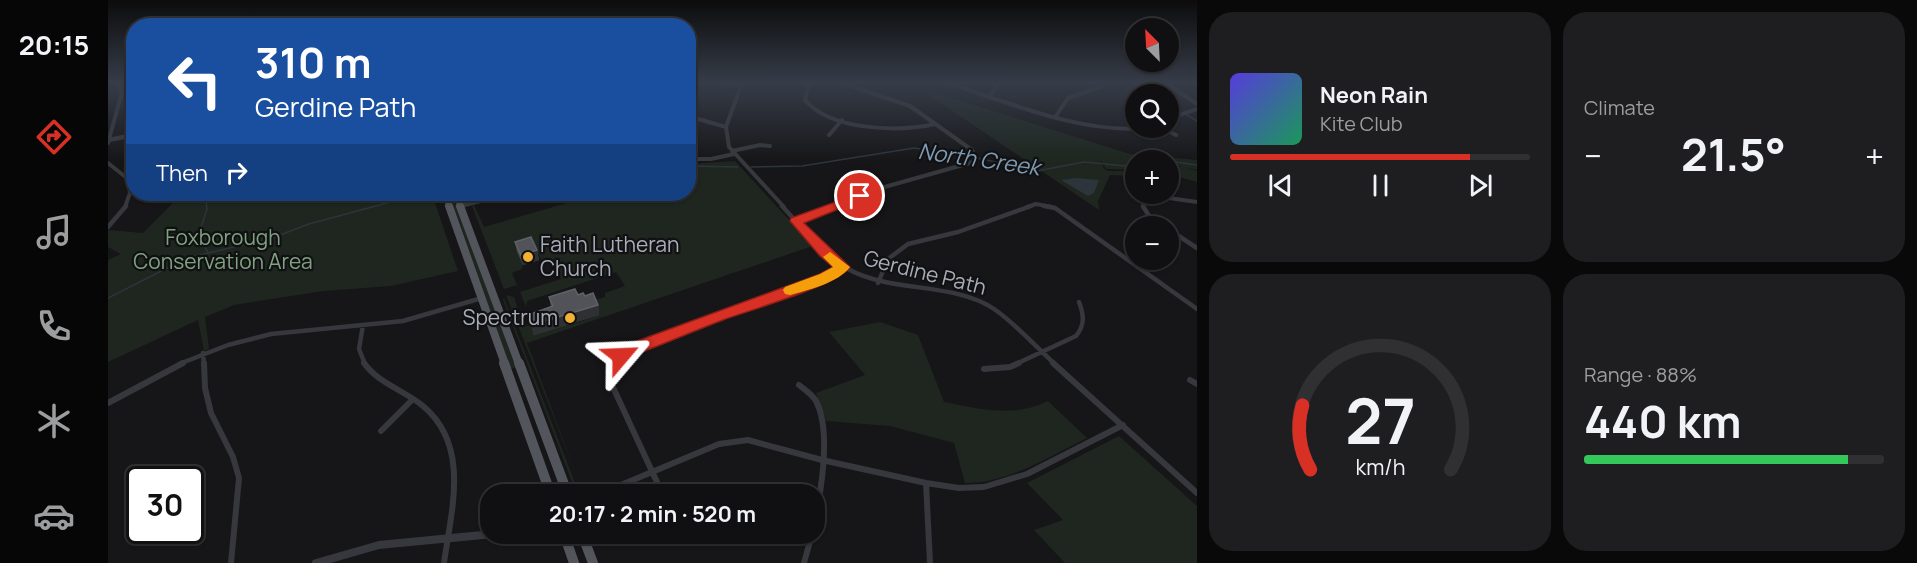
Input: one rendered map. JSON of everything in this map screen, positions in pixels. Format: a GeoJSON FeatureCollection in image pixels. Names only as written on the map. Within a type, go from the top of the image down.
{"type":"FeatureCollection","features":[{"type":"Feature","properties":{"kind":"main road"},"geometry":{"type":"LineString","coordinates":[[447,201],[546,484]]}},
{"type":"Feature","properties":{"kind":"main road"},"geometry":{"type":"LineString","coordinates":[[459,201],[564,484]]}},
{"type":"Feature","properties":{"kind":"main road"},"geometry":{"type":"LineString","coordinates":[[567,544],[574,563]]}},
{"type":"Feature","properties":{"kind":"main road"},"geometry":{"type":"LineString","coordinates":[[585,544],[592,563]]}},
{"type":"Feature","properties":{"kind":"street"},"geometry":{"type":"LineString","coordinates":[[117,109],[108,141],[126,137]]}},
{"type":"Feature","properties":{"kind":"street"},"geometry":{"type":"LineString","coordinates":[[696,118],[726,127],[733,109]]}},
{"type":"Feature","properties":{"kind":"street"},"geometry":{"type":"LineString","coordinates":[[814,109],[867,128],[894,131],[935,124]]}},
{"type":"Feature","properties":{"kind":"street"},"geometry":{"type":"LineString","coordinates":[[796,221],[881,188],[975,161],[976,155],[912,109]]}},
{"type":"Feature","properties":{"kind":"street"},"geometry":{"type":"LineString","coordinates":[[1034,109],[1089,124],[1125,129]]}},
{"type":"Feature","properties":{"kind":"street"},"geometry":{"type":"LineString","coordinates":[[1056,116],[1060,109]]}},
{"type":"Feature","properties":{"kind":"street"},"geometry":{"type":"LineString","coordinates":[[1179,115],[1196,109]]}},
{"type":"Feature","properties":{"kind":"street"},"geometry":{"type":"LineString","coordinates":[[829,135],[842,120]]}},
{"type":"Feature","properties":{"kind":"street","name":"Gerdine Path"},"geometry":{"type":"LineString","coordinates":[[726,127],[726,139],[733,153],[825,253],[843,267],[878,282],[964,297],[985,303],[1000,313],[1197,493]]}},
{"type":"Feature","properties":{"kind":"street"},"geometry":{"type":"LineString","coordinates":[[696,159],[711,159],[760,145],[770,146]]}},
{"type":"Feature","properties":{"kind":"street"},"geometry":{"type":"LineString","coordinates":[[108,163],[126,175]]}},
{"type":"Feature","properties":{"kind":"street"},"geometry":{"type":"LineString","coordinates":[[1150,216],[1143,207],[1145,201],[1162,197],[1197,202]]}},
{"type":"Feature","properties":{"kind":"street"},"geometry":{"type":"LineString","coordinates":[[108,227],[128,201]]}},
{"type":"Feature","properties":{"kind":"street"},"geometry":{"type":"LineString","coordinates":[[461,206],[481,201]]}},
{"type":"Feature","properties":{"kind":"street"},"geometry":{"type":"LineString","coordinates":[[878,282],[888,259],[908,244],[958,232],[1039,204],[1055,208],[1197,309]]}},
{"type":"Feature","properties":{"kind":"street"},"geometry":{"type":"LineString","coordinates":[[1179,236],[1197,248]]}},
{"type":"Feature","properties":{"kind":"street"},"geometry":{"type":"LineString","coordinates":[[658,484],[611,384],[612,369],[621,356],[715,317],[825,278],[843,267]]}},
{"type":"Feature","properties":{"kind":"street"},"geometry":{"type":"LineString","coordinates":[[108,403],[146,380],[203,353],[273,333],[419,318],[482,298]]}},
{"type":"Feature","properties":{"kind":"street"},"geometry":{"type":"LineString","coordinates":[[984,369],[1010,367],[1071,339],[1079,333],[1085,317],[1079,302]]}},
{"type":"Feature","properties":{"kind":"street"},"geometry":{"type":"LineString","coordinates":[[363,325],[360,352],[367,367],[381,380],[424,408],[436,422],[451,455],[456,485],[444,563]]}},
{"type":"Feature","properties":{"kind":"street"},"geometry":{"type":"LineString","coordinates":[[203,353],[205,388],[211,413],[233,457],[238,478],[231,563]]}},
{"type":"Feature","properties":{"kind":"street"},"geometry":{"type":"LineString","coordinates":[[1190,380],[1197,384]]}},
{"type":"Feature","properties":{"kind":"street"},"geometry":{"type":"LineString","coordinates":[[799,386],[815,399],[822,416],[824,437],[819,484]]}},
{"type":"Feature","properties":{"kind":"street"},"geometry":{"type":"LineString","coordinates":[[381,431],[413,399]]}},
{"type":"Feature","properties":{"kind":"street"},"geometry":{"type":"LineString","coordinates":[[624,484],[719,444],[738,440],[758,441],[822,460],[926,483],[966,488],[996,484],[1044,466],[1123,425]]}},
{"type":"Feature","properties":{"kind":"street"},"geometry":{"type":"LineString","coordinates":[[926,483],[930,563]]}},
{"type":"Feature","properties":{"kind":"street"},"geometry":{"type":"LineString","coordinates":[[316,563],[379,545],[480,535]]}},
{"type":"Feature","properties":{"kind":"street"},"geometry":{"type":"LineString","coordinates":[[804,563],[809,544]]}},
{"type":"Feature","properties":{"kind":"green space"},"geometry":{"type":"Polygon","coordinates":[[[950,109],[987,109],[1125,152],[1125,170],[1106,169],[1100,159],[1104,169],[1125,171],[1125,176],[1110,175],[1098,201],[1099,210],[950,109]]]}},
{"type":"Feature","properties":{"kind":"green space"},"geometry":{"type":"Polygon","coordinates":[[[1179,158],[1197,160],[1197,170],[1187,168],[1197,171],[1197,182],[1179,177],[1179,167],[1183,167],[1179,166],[1179,158]]]}},
{"type":"Feature","properties":{"kind":"green space"},"geometry":{"type":"Polygon","coordinates":[[[735,161],[813,246],[527,343],[579,482],[506,295],[514,297],[523,326],[575,321],[576,323],[599,315],[589,294],[595,300],[605,297],[605,293],[625,286],[616,272],[527,301],[526,307],[520,292],[561,279],[551,261],[543,263],[538,253],[517,252],[523,265],[522,269],[512,273],[517,285],[504,289],[472,206],[474,205],[484,227],[574,201],[696,201],[696,164],[735,161]]]}},
{"type":"Feature","properties":{"kind":"green space","name":"Foxborough Conservation Area"},"geometry":{"type":"Polygon","coordinates":[[[173,201],[434,201],[458,271],[391,286],[323,291],[234,305],[205,317],[209,349],[204,351],[198,320],[108,362],[108,260],[121,254],[108,247],[108,230],[143,233],[173,201]]]}},
{"type":"Feature","properties":{"kind":"green space"},"geometry":{"type":"Polygon","coordinates":[[[451,201],[455,201],[516,367],[511,369],[451,201]]]}},
{"type":"Feature","properties":{"kind":"green space"},"geometry":{"type":"Polygon","coordinates":[[[504,298],[574,484],[573,484],[504,298]]]}},
{"type":"Feature","properties":{"kind":"green space"},"geometry":{"type":"Polygon","coordinates":[[[880,322],[918,335],[944,402],[1009,411],[1048,401],[1087,438],[1012,474],[997,479],[965,483],[954,443],[890,426],[826,421],[816,393],[865,375],[829,332],[880,322]]]}},
{"type":"Feature","properties":{"kind":"green space"},"geometry":{"type":"Polygon","coordinates":[[[1119,436],[1197,506],[1197,563],[1065,563],[1034,530],[1063,520],[1027,483],[1119,436]]]}},
{"type":"Feature","properties":{"kind":"shaded area"},"geometry":{"type":"Polygon","coordinates":[[[1076,178],[1099,180],[1094,193],[1088,196],[1061,180],[1076,178]]]}},
{"type":"Feature","properties":{"kind":"building"},"geometry":{"type":"Polygon","coordinates":[[[531,237],[537,250],[521,255],[515,242],[531,237]]]}},
{"type":"Feature","properties":{"kind":"building"},"geometry":{"type":"Polygon","coordinates":[[[575,289],[578,295],[583,293],[585,296],[593,293],[598,305],[531,325],[528,315],[553,306],[549,297],[575,289]]]}},
{"type":"Feature","properties":{"kind":"waterway"},"geometry":{"type":"LineString","coordinates":[[1187,115],[1197,121]]}},
{"type":"Feature","properties":{"kind":"waterway","name":"North Creek"},"geometry":{"type":"LineString","coordinates":[[751,167],[802,166],[914,148],[973,157]]}},
{"type":"Feature","properties":{"kind":"waterway","name":"North Creek"},"geometry":{"type":"LineString","coordinates":[[977,158],[1037,171],[1084,162],[1125,166]]}},
{"type":"Feature","properties":{"kind":"waterway","name":"North Creek"},"geometry":{"type":"LineString","coordinates":[[1179,163],[1197,165]]}},
{"type":"Feature","properties":{"kind":"waterway","name":"North Creek"},"geometry":{"type":"LineString","coordinates":[[696,166],[738,167]]}},
{"type":"Feature","properties":{"kind":"waterway"},"geometry":{"type":"LineString","coordinates":[[206,201],[207,209],[199,234],[208,253]]}},
{"type":"Feature","properties":{"kind":"waterway","name":"North Creek"},"geometry":{"type":"LineString","coordinates":[[108,298],[187,258],[272,238],[309,224],[394,201]]}},
{"type":"Feature","properties":{"kind":"slow traffic"},"geometry":{"type":"LineString","coordinates":[[790,290],[825,278],[843,267],[830,257]]}},
{"type":"Feature","properties":{"kind":"place","name":"Faith Lutheran Church"},"geometry":{"type":"Point","coordinates":[528,257]}},
{"type":"Feature","properties":{"kind":"place","name":"Spectrum"},"geometry":{"type":"Point","coordinates":[570,318]}},
{"type":"Feature","properties":{"kind":"route"},"geometry":{"type":"LineString","coordinates":[[621,356],[715,317],[825,278],[843,267],[830,258],[796,221],[860,196]]}}]}
